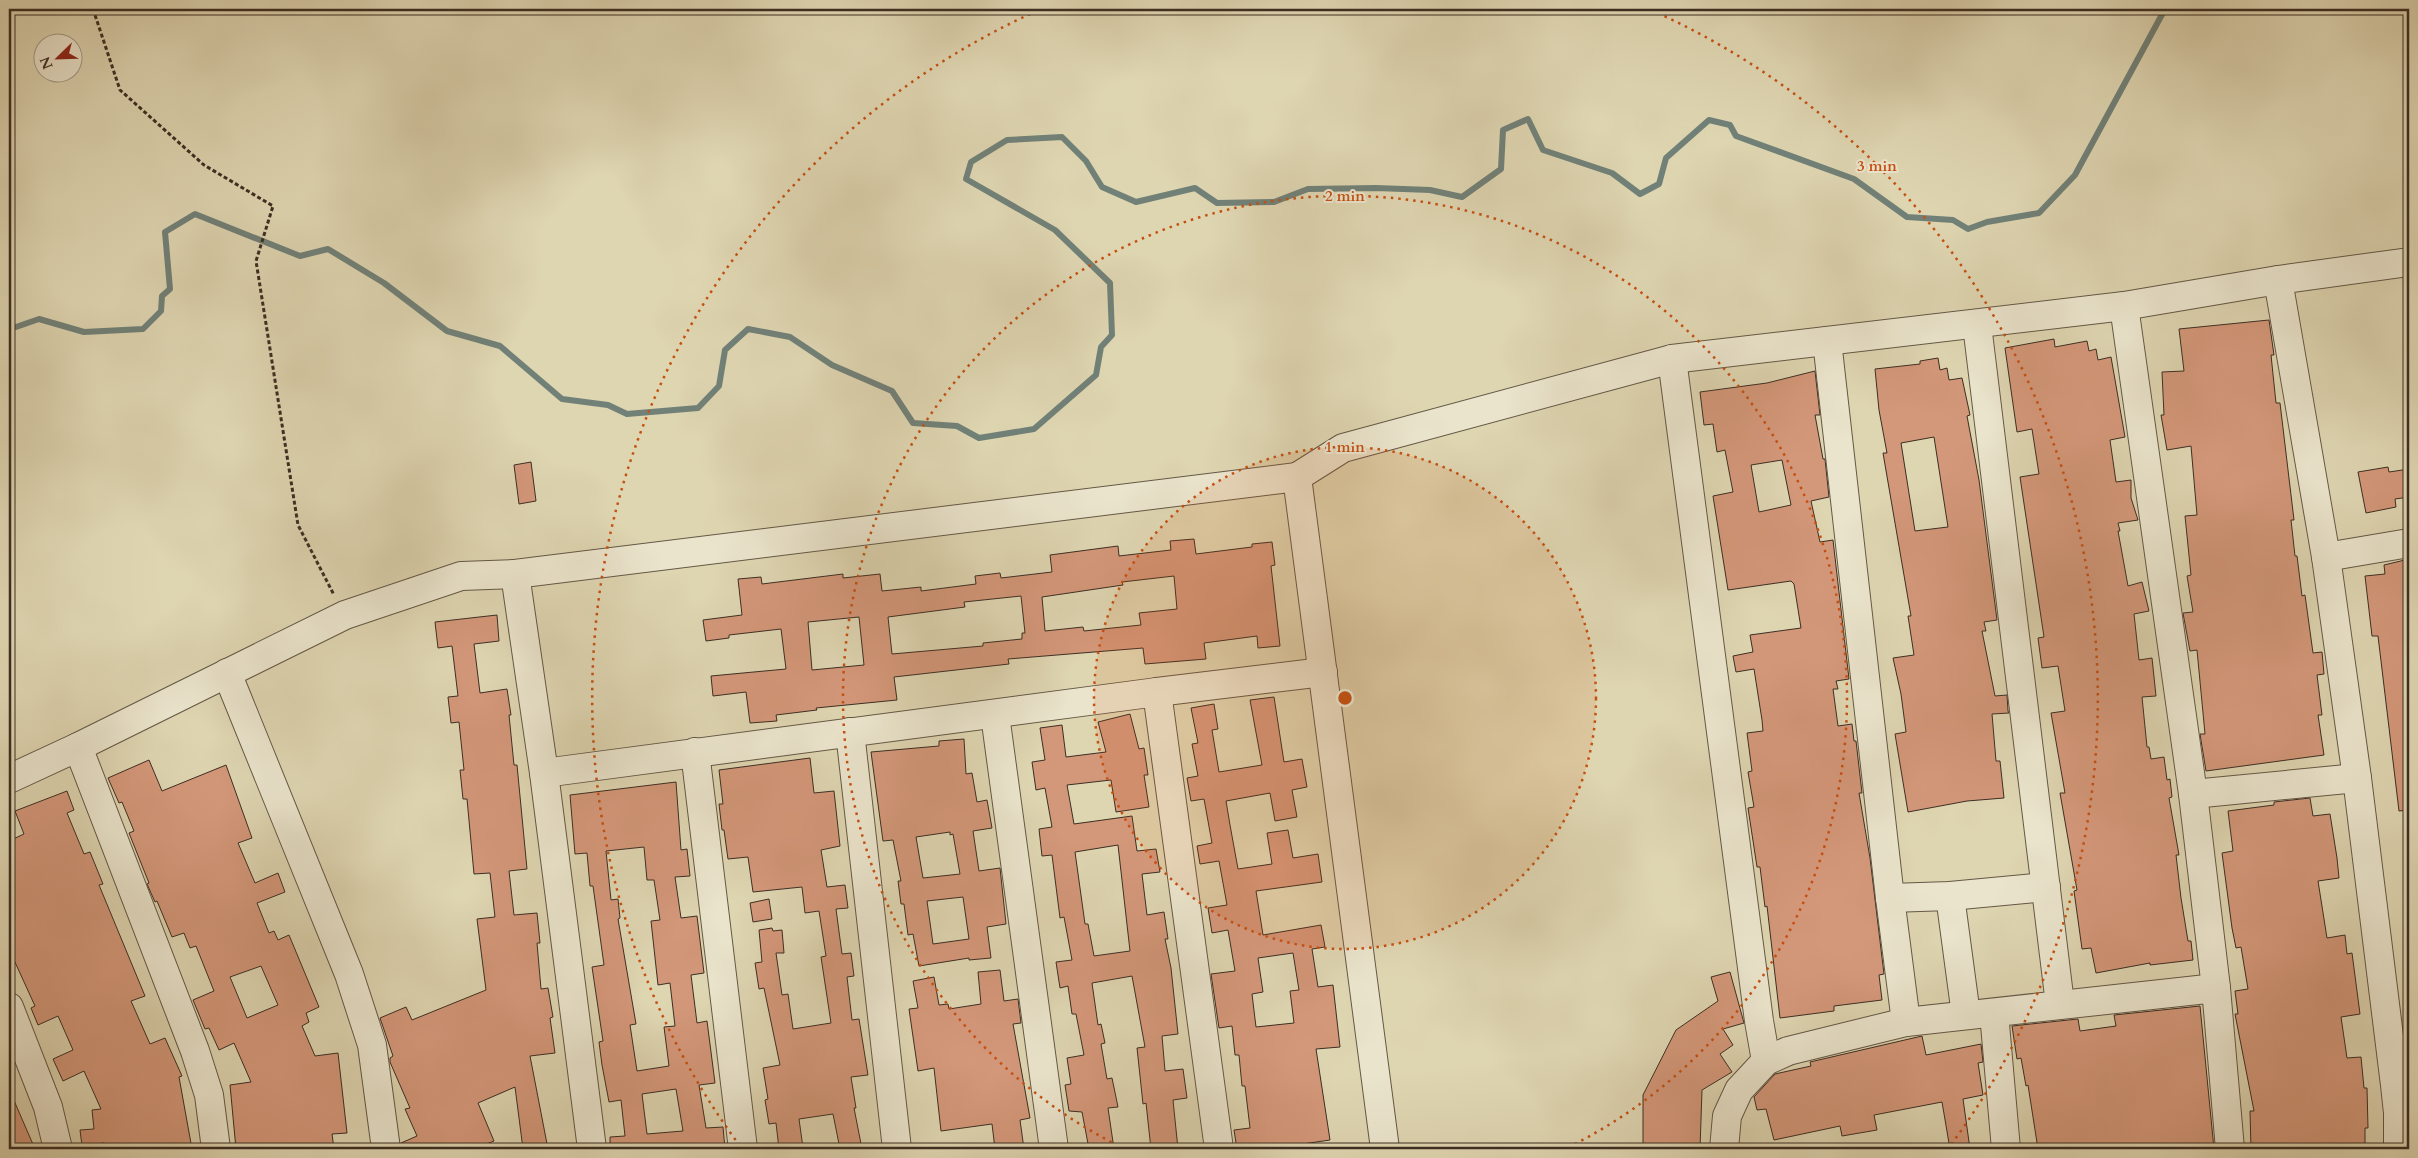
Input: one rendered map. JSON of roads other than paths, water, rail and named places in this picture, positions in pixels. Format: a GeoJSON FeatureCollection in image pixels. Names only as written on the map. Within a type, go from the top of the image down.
{"type":"FeatureCollection","features":[{"type":"Feature","properties":{"kind":"street"},"geometry":{"type":"LineString","coordinates":[[9,779],[78,747],[345,615],[461,576],[515,574],[1297,477],[1343,448],[1672,359],[1976,325],[2124,306],[2278,280],[2409,262]]}},
{"type":"Feature","properties":{"kind":"street"},"geometry":{"type":"LineString","coordinates":[[2278,280],[2326,557],[2404,1113],[2398,1149]]}},
{"type":"Feature","properties":{"kind":"street"},"geometry":{"type":"LineString","coordinates":[[2124,306],[2193,794],[2216,988],[2230,1149]]}},
{"type":"Feature","properties":{"kind":"street"},"geometry":{"type":"LineString","coordinates":[[1976,325],[2060,1004]]}},
{"type":"Feature","properties":{"kind":"street"},"geometry":{"type":"LineString","coordinates":[[1827,341],[1890,898],[1906,1022]]}},
{"type":"Feature","properties":{"kind":"street"},"geometry":{"type":"LineString","coordinates":[[1672,359],[1757,1011],[1766,1061]]}},
{"type":"Feature","properties":{"kind":"street"},"geometry":{"type":"LineString","coordinates":[[1297,477],[1386,1149]]}},
{"type":"Feature","properties":{"kind":"street"},"geometry":{"type":"LineString","coordinates":[[2326,557],[2409,543]]}},
{"type":"Feature","properties":{"kind":"street"},"geometry":{"type":"LineString","coordinates":[[515,574],[544,773],[592,1149]]}},
{"type":"Feature","properties":{"kind":"street"},"geometry":{"type":"LineString","coordinates":[[227,672],[349,974],[372,1045],[386,1149]]}},
{"type":"Feature","properties":{"kind":"street"},"geometry":{"type":"LineString","coordinates":[[544,773],[850,732],[995,715],[1157,692],[1323,672]]}},
{"type":"Feature","properties":{"kind":"street"},"geometry":{"type":"LineString","coordinates":[[1157,692],[1219,1149]]}},
{"type":"Feature","properties":{"kind":"street"},"geometry":{"type":"LineString","coordinates":[[995,715],[1054,1149]]}},
{"type":"Feature","properties":{"kind":"street"},"geometry":{"type":"LineString","coordinates":[[850,732],[897,1149]]}},
{"type":"Feature","properties":{"kind":"street"},"geometry":{"type":"LineString","coordinates":[[78,747],[195,1052],[209,1095],[216,1149]]}},
{"type":"Feature","properties":{"kind":"street"},"geometry":{"type":"LineString","coordinates":[[695,752],[743,1149]]}},
{"type":"Feature","properties":{"kind":"street"},"geometry":{"type":"LineString","coordinates":[[2193,794],[2357,778]]}},
{"type":"Feature","properties":{"kind":"street"},"geometry":{"type":"LineString","coordinates":[[1890,898],[1950,896],[2046,887]]}},
{"type":"Feature","properties":{"kind":"street"},"geometry":{"type":"LineString","coordinates":[[1950,896],[1966,1015]]}},
{"type":"Feature","properties":{"kind":"street"},"geometry":{"type":"LineString","coordinates":[[1724,1149],[1727,1116],[1739,1090],[1766,1061],[1788,1051],[1906,1022],[2216,988]]}},
{"type":"Feature","properties":{"kind":"street"},"geometry":{"type":"LineString","coordinates":[[9,1007],[48,1107],[58,1149]]}},
{"type":"Feature","properties":{"kind":"street"},"geometry":{"type":"LineString","coordinates":[[1994,1013],[2006,1149]]}},
{"type":"Feature","properties":{"kind":"waterway"},"geometry":{"type":"LineString","coordinates":[[9,328],[39,319],[84,332],[143,329],[161,311],[162,296],[170,289],[165,232],[195,214],[300,256],[328,249],[384,283],[447,331],[500,346],[562,399],[608,405],[627,414],[698,408],[719,386],[725,350],[748,329],[790,337],[832,365],[892,391],[913,423],[957,426],[979,438],[1034,429],[1096,375],[1101,347],[1112,335],[1110,283],[1055,230],[966,179],[971,162],[1007,140],[1062,137],[1086,161],[1102,187],[1136,202],[1195,188],[1217,203],[1274,202],[1308,189],[1376,188],[1430,190],[1462,197],[1501,169],[1503,130],[1528,119],[1543,150],[1612,173],[1640,194],[1659,184],[1666,158],[1709,120],[1730,125],[1736,136],[1854,179],[1907,217],[1953,220],[1968,229],[1987,222],[2039,213],[2075,175],[2165,9]]}}]}
